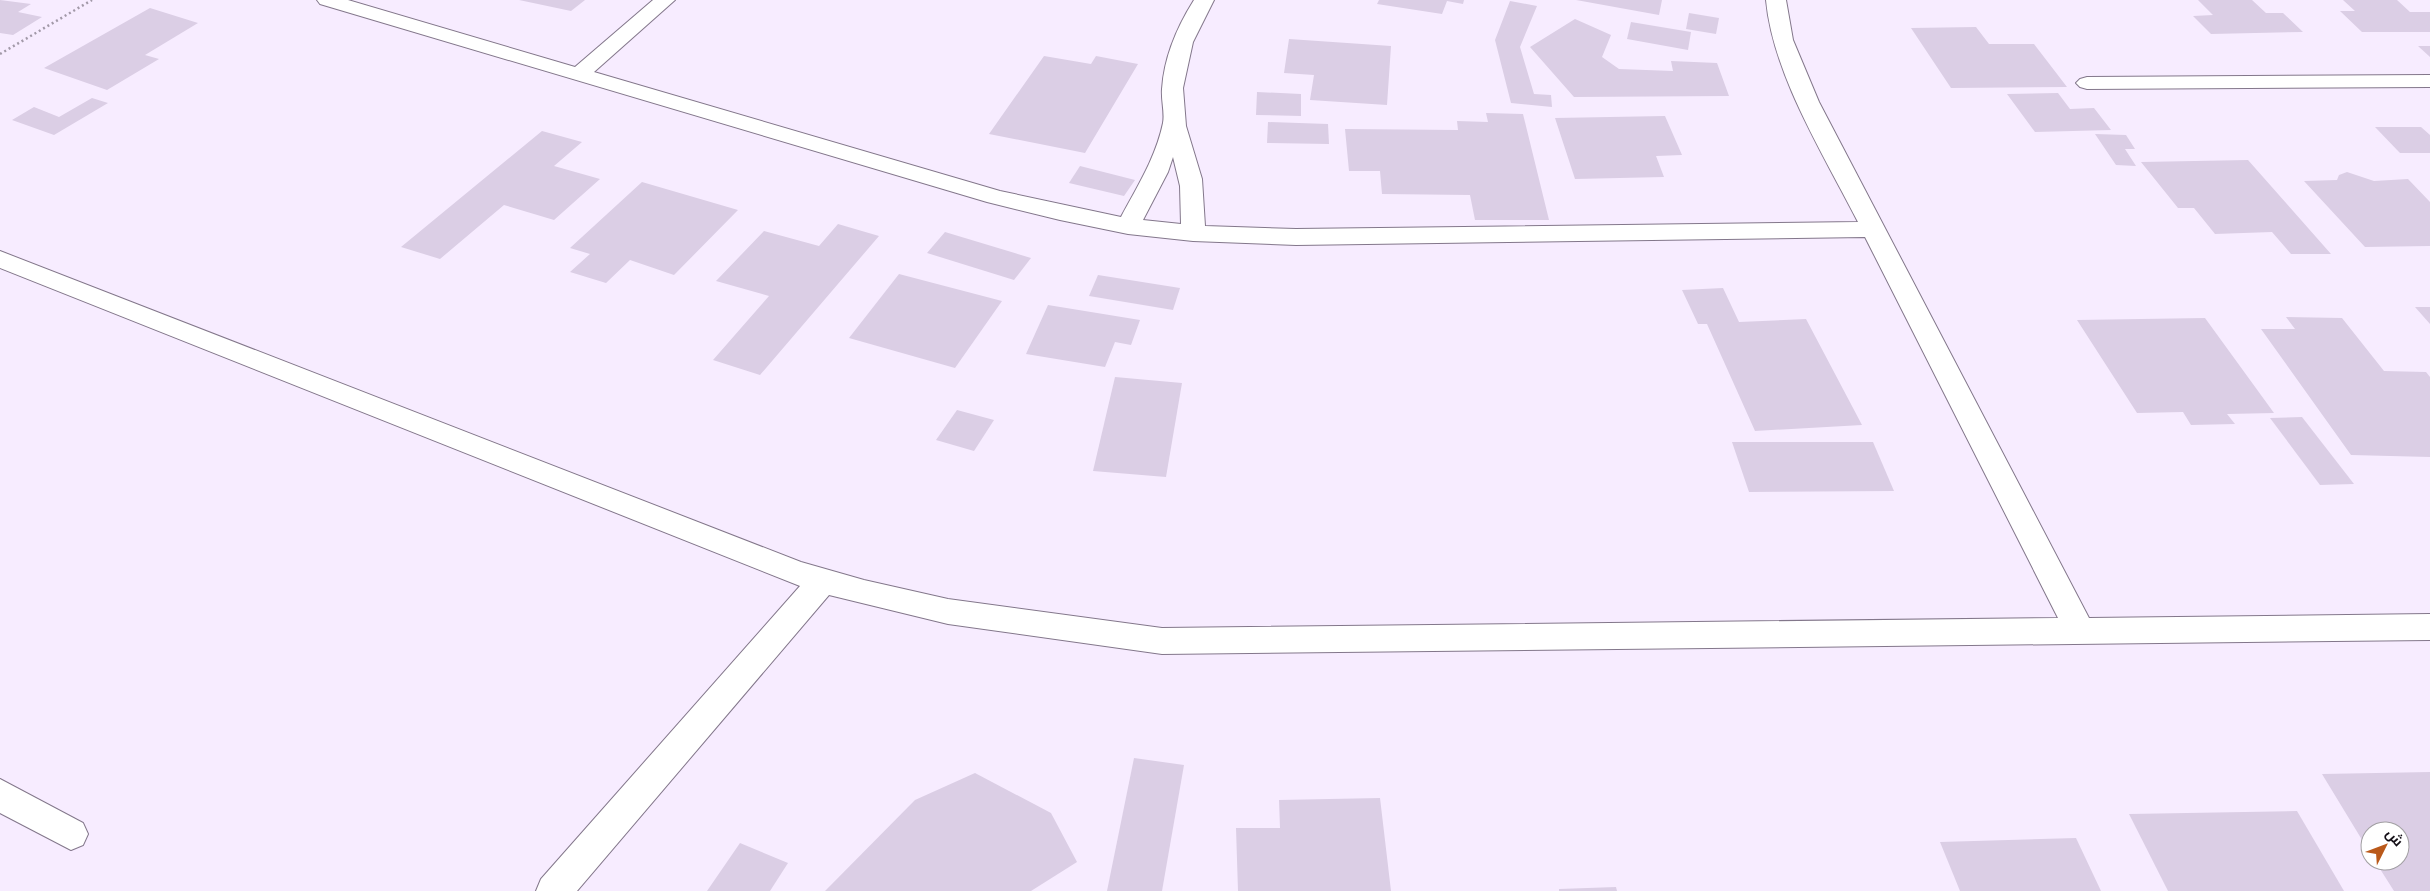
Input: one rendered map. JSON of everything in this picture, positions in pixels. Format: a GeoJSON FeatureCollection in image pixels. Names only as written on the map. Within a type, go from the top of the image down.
{"type":"FeatureCollection","features":[{"type":"Feature","properties":{"kind":"street"},"geometry":{"type":"LineString","coordinates":[[327,0],[995,197],[1060,213],[1128,226],[1193,233],[1296,237],[1873,229]]}},
{"type":"Feature","properties":{"kind":"street"},"geometry":{"type":"LineString","coordinates":[[579,74],[665,0]]}},
{"type":"Feature","properties":{"kind":"street"},"geometry":{"type":"LineString","coordinates":[[1193,233],[1190,174],[1174,122],[1172,89],[1177,59],[1186,30],[1204,0]]}},
{"type":"Feature","properties":{"kind":"street"},"geometry":{"type":"LineString","coordinates":[[1776,0],[1777,19],[1788,59],[1873,229],[2081,632]]}},
{"type":"Feature","properties":{"kind":"street"},"geometry":{"type":"LineString","coordinates":[[2087,83],[2430,81]]}},
{"type":"Feature","properties":{"kind":"street"},"geometry":{"type":"LineString","coordinates":[[1128,226],[1156,172],[1174,122]]}},
{"type":"Feature","properties":{"kind":"street"},"geometry":{"type":"LineString","coordinates":[[0,259],[740,551],[822,581],[941,609],[1042,626],[1162,641],[2430,628]]}},
{"type":"Feature","properties":{"kind":"street"},"geometry":{"type":"LineString","coordinates":[[554,891],[822,581]]}},
{"type":"Feature","properties":{"kind":"street"},"geometry":{"type":"LineString","coordinates":[[0,795],[71,834]]}},
{"type":"Feature","properties":{"kind":"path"},"geometry":{"type":"LineString","coordinates":[[0,54],[92,0]]}},
{"type":"Feature","properties":{"kind":"building"},"geometry":{"type":"Polygon","coordinates":[[[0,0],[31,4],[18,12],[42,17],[13,35],[0,33],[0,0]]]}},
{"type":"Feature","properties":{"kind":"building"},"geometry":{"type":"Polygon","coordinates":[[[519,0],[585,0],[571,11],[519,0]]]}},
{"type":"Feature","properties":{"kind":"building"},"geometry":{"type":"Polygon","coordinates":[[[1379,0],[1464,0],[1463,4],[1447,1],[1442,14],[1377,4],[1379,0]]]}},
{"type":"Feature","properties":{"kind":"building"},"geometry":{"type":"Polygon","coordinates":[[[1576,0],[1662,0],[1659,15],[1576,0]]]}},
{"type":"Feature","properties":{"kind":"building"},"geometry":{"type":"Polygon","coordinates":[[[2198,0],[2252,0],[2266,13],[2283,13],[2303,32],[2211,34],[2193,16],[2213,15],[2198,0]]]}},
{"type":"Feature","properties":{"kind":"building"},"geometry":{"type":"Polygon","coordinates":[[[2343,0],[2397,0],[2410,12],[2430,12],[2430,32],[2362,32],[2340,11],[2355,11],[2343,0]]]}},
{"type":"Feature","properties":{"kind":"building"},"geometry":{"type":"Polygon","coordinates":[[[1510,1],[1537,6],[1520,47],[1534,94],[1551,95],[1552,107],[1511,103],[1495,40],[1510,1]]]}},
{"type":"Feature","properties":{"kind":"building"},"geometry":{"type":"Polygon","coordinates":[[[150,8],[198,23],[145,55],[159,59],[107,90],[44,68],[150,8]]]}},
{"type":"Feature","properties":{"kind":"building"},"geometry":{"type":"Polygon","coordinates":[[[1689,13],[1719,18],[1716,34],[1686,29],[1689,13]]]}},
{"type":"Feature","properties":{"kind":"building"},"geometry":{"type":"Polygon","coordinates":[[[1575,19],[1611,35],[1602,57],[1619,69],[1673,71],[1671,61],[1717,63],[1729,96],[1574,97],[1530,47],[1575,19]]]}},
{"type":"Feature","properties":{"kind":"building"},"geometry":{"type":"Polygon","coordinates":[[[1631,22],[1691,32],[1688,50],[1627,39],[1631,22]]]}},
{"type":"Feature","properties":{"kind":"building"},"geometry":{"type":"Polygon","coordinates":[[[1976,27],[1989,44],[2034,44],[2067,87],[1951,88],[1911,28],[1976,27]]]}},
{"type":"Feature","properties":{"kind":"building"},"geometry":{"type":"Polygon","coordinates":[[[1289,39],[1391,46],[1387,105],[1310,100],[1314,75],[1284,73],[1289,39]]]}},
{"type":"Feature","properties":{"kind":"building"},"geometry":{"type":"Polygon","coordinates":[[[2418,46],[2430,46],[2430,57],[2418,46]]]}},
{"type":"Feature","properties":{"kind":"building"},"geometry":{"type":"Polygon","coordinates":[[[1044,56],[1091,64],[1096,56],[1138,64],[1085,153],[989,134],[1044,56]]]}},
{"type":"Feature","properties":{"kind":"building"},"geometry":{"type":"Polygon","coordinates":[[[1257,92],[1301,94],[1301,116],[1256,115],[1257,92]]]}},
{"type":"Feature","properties":{"kind":"building"},"geometry":{"type":"Polygon","coordinates":[[[2058,93],[2070,109],[2094,108],[2111,130],[2035,132],[2007,94],[2058,93]]]}},
{"type":"Feature","properties":{"kind":"building"},"geometry":{"type":"Polygon","coordinates":[[[92,98],[108,103],[54,135],[12,120],[34,107],[59,117],[92,98]]]}},
{"type":"Feature","properties":{"kind":"building"},"geometry":{"type":"Polygon","coordinates":[[[1486,113],[1523,114],[1549,220],[1475,220],[1470,195],[1382,194],[1380,171],[1349,171],[1345,129],[1458,130],[1457,121],[1488,122],[1486,113]]]}},
{"type":"Feature","properties":{"kind":"building"},"geometry":{"type":"Polygon","coordinates":[[[1665,116],[1682,155],[1656,156],[1664,177],[1575,179],[1555,118],[1665,116]]]}},
{"type":"Feature","properties":{"kind":"building"},"geometry":{"type":"Polygon","coordinates":[[[1268,122],[1328,124],[1329,144],[1267,143],[1268,122]]]}},
{"type":"Feature","properties":{"kind":"building"},"geometry":{"type":"Polygon","coordinates":[[[2375,127],[2421,127],[2430,135],[2430,153],[2400,153],[2375,127]]]}},
{"type":"Feature","properties":{"kind":"building"},"geometry":{"type":"Polygon","coordinates":[[[542,131],[582,142],[554,166],[600,179],[554,220],[504,205],[440,259],[401,247],[542,131]]]}},
{"type":"Feature","properties":{"kind":"building"},"geometry":{"type":"Polygon","coordinates":[[[2095,134],[2126,135],[2135,149],[2125,149],[2136,166],[2116,165],[2095,134]]]}},
{"type":"Feature","properties":{"kind":"building"},"geometry":{"type":"Polygon","coordinates":[[[2248,160],[2331,254],[2291,254],[2272,232],[2215,234],[2194,208],[2178,208],[2141,162],[2248,160]]]}},
{"type":"Feature","properties":{"kind":"building"},"geometry":{"type":"Polygon","coordinates":[[[1080,166],[1135,180],[1124,196],[1069,183],[1080,166]]]}},
{"type":"Feature","properties":{"kind":"building"},"geometry":{"type":"Polygon","coordinates":[[[2347,172],[2374,181],[2408,179],[2430,202],[2430,246],[2365,247],[2304,181],[2337,180],[2339,175],[2347,172]]]}},
{"type":"Feature","properties":{"kind":"building"},"geometry":{"type":"Polygon","coordinates":[[[642,182],[738,210],[674,275],[630,260],[606,283],[570,272],[590,254],[570,248],[642,182]]]}},
{"type":"Feature","properties":{"kind":"building"},"geometry":{"type":"Polygon","coordinates":[[[838,224],[879,236],[760,375],[713,360],[769,296],[716,281],[764,231],[819,246],[838,224]]]}},
{"type":"Feature","properties":{"kind":"building"},"geometry":{"type":"Polygon","coordinates":[[[945,232],[1031,258],[1014,280],[927,253],[945,232]]]}},
{"type":"Feature","properties":{"kind":"building"},"geometry":{"type":"Polygon","coordinates":[[[899,274],[1002,301],[955,368],[849,338],[899,274]]]}},
{"type":"Feature","properties":{"kind":"building"},"geometry":{"type":"Polygon","coordinates":[[[1098,275],[1180,288],[1173,310],[1089,296],[1098,275]]]}},
{"type":"Feature","properties":{"kind":"building"},"geometry":{"type":"Polygon","coordinates":[[[1723,288],[1739,322],[1806,319],[1862,425],[1755,431],[1707,324],[1698,324],[1682,290],[1723,288]]]}},
{"type":"Feature","properties":{"kind":"building"},"geometry":{"type":"Polygon","coordinates":[[[1048,305],[1140,320],[1131,345],[1115,342],[1105,367],[1026,354],[1048,305]]]}},
{"type":"Feature","properties":{"kind":"building"},"geometry":{"type":"Polygon","coordinates":[[[2415,307],[2430,307],[2430,324],[2415,307]]]}},
{"type":"Feature","properties":{"kind":"building"},"geometry":{"type":"Polygon","coordinates":[[[2286,317],[2342,318],[2384,371],[2426,372],[2430,377],[2430,457],[2351,455],[2261,329],[2295,329],[2286,317]]]}},
{"type":"Feature","properties":{"kind":"building"},"geometry":{"type":"Polygon","coordinates":[[[2205,318],[2274,413],[2227,414],[2235,424],[2191,425],[2183,412],[2137,413],[2077,320],[2205,318]]]}},
{"type":"Feature","properties":{"kind":"building"},"geometry":{"type":"Polygon","coordinates":[[[1115,377],[1182,383],[1166,477],[1093,471],[1115,377]]]}},
{"type":"Feature","properties":{"kind":"building"},"geometry":{"type":"Polygon","coordinates":[[[957,410],[994,420],[974,451],[936,440],[957,410]]]}},
{"type":"Feature","properties":{"kind":"building"},"geometry":{"type":"Polygon","coordinates":[[[2302,417],[2354,484],[2320,485],[2270,418],[2302,417]]]}},
{"type":"Feature","properties":{"kind":"building"},"geometry":{"type":"Polygon","coordinates":[[[1732,442],[1873,442],[1894,491],[1749,492],[1732,442]]]}},
{"type":"Feature","properties":{"kind":"building"},"geometry":{"type":"Polygon","coordinates":[[[1134,758],[1184,765],[1162,891],[1107,891],[1134,758]]]}},
{"type":"Feature","properties":{"kind":"building"},"geometry":{"type":"Polygon","coordinates":[[[2430,772],[2430,891],[2394,891],[2381,871],[2410,871],[2410,821],[2360,821],[2360,837],[2322,774],[2430,772]]]}},
{"type":"Feature","properties":{"kind":"building"},"geometry":{"type":"Polygon","coordinates":[[[975,773],[1051,813],[1077,862],[1031,891],[825,891],[915,800],[975,773]]]}},
{"type":"Feature","properties":{"kind":"building"},"geometry":{"type":"Polygon","coordinates":[[[1380,798],[1391,891],[1238,891],[1236,828],[1280,828],[1279,800],[1380,798]]]}},
{"type":"Feature","properties":{"kind":"building"},"geometry":{"type":"Polygon","coordinates":[[[2297,811],[2344,891],[2168,891],[2129,814],[2297,811]]]}},
{"type":"Feature","properties":{"kind":"building"},"geometry":{"type":"Polygon","coordinates":[[[2076,838],[2101,891],[1960,891],[1940,842],[2076,838]]]}},
{"type":"Feature","properties":{"kind":"building"},"geometry":{"type":"Polygon","coordinates":[[[740,843],[788,863],[770,891],[707,891],[740,843]]]}},
{"type":"Feature","properties":{"kind":"building"},"geometry":{"type":"Polygon","coordinates":[[[1616,887],[1617,891],[1559,891],[1559,889],[1616,887]]]}}]}
